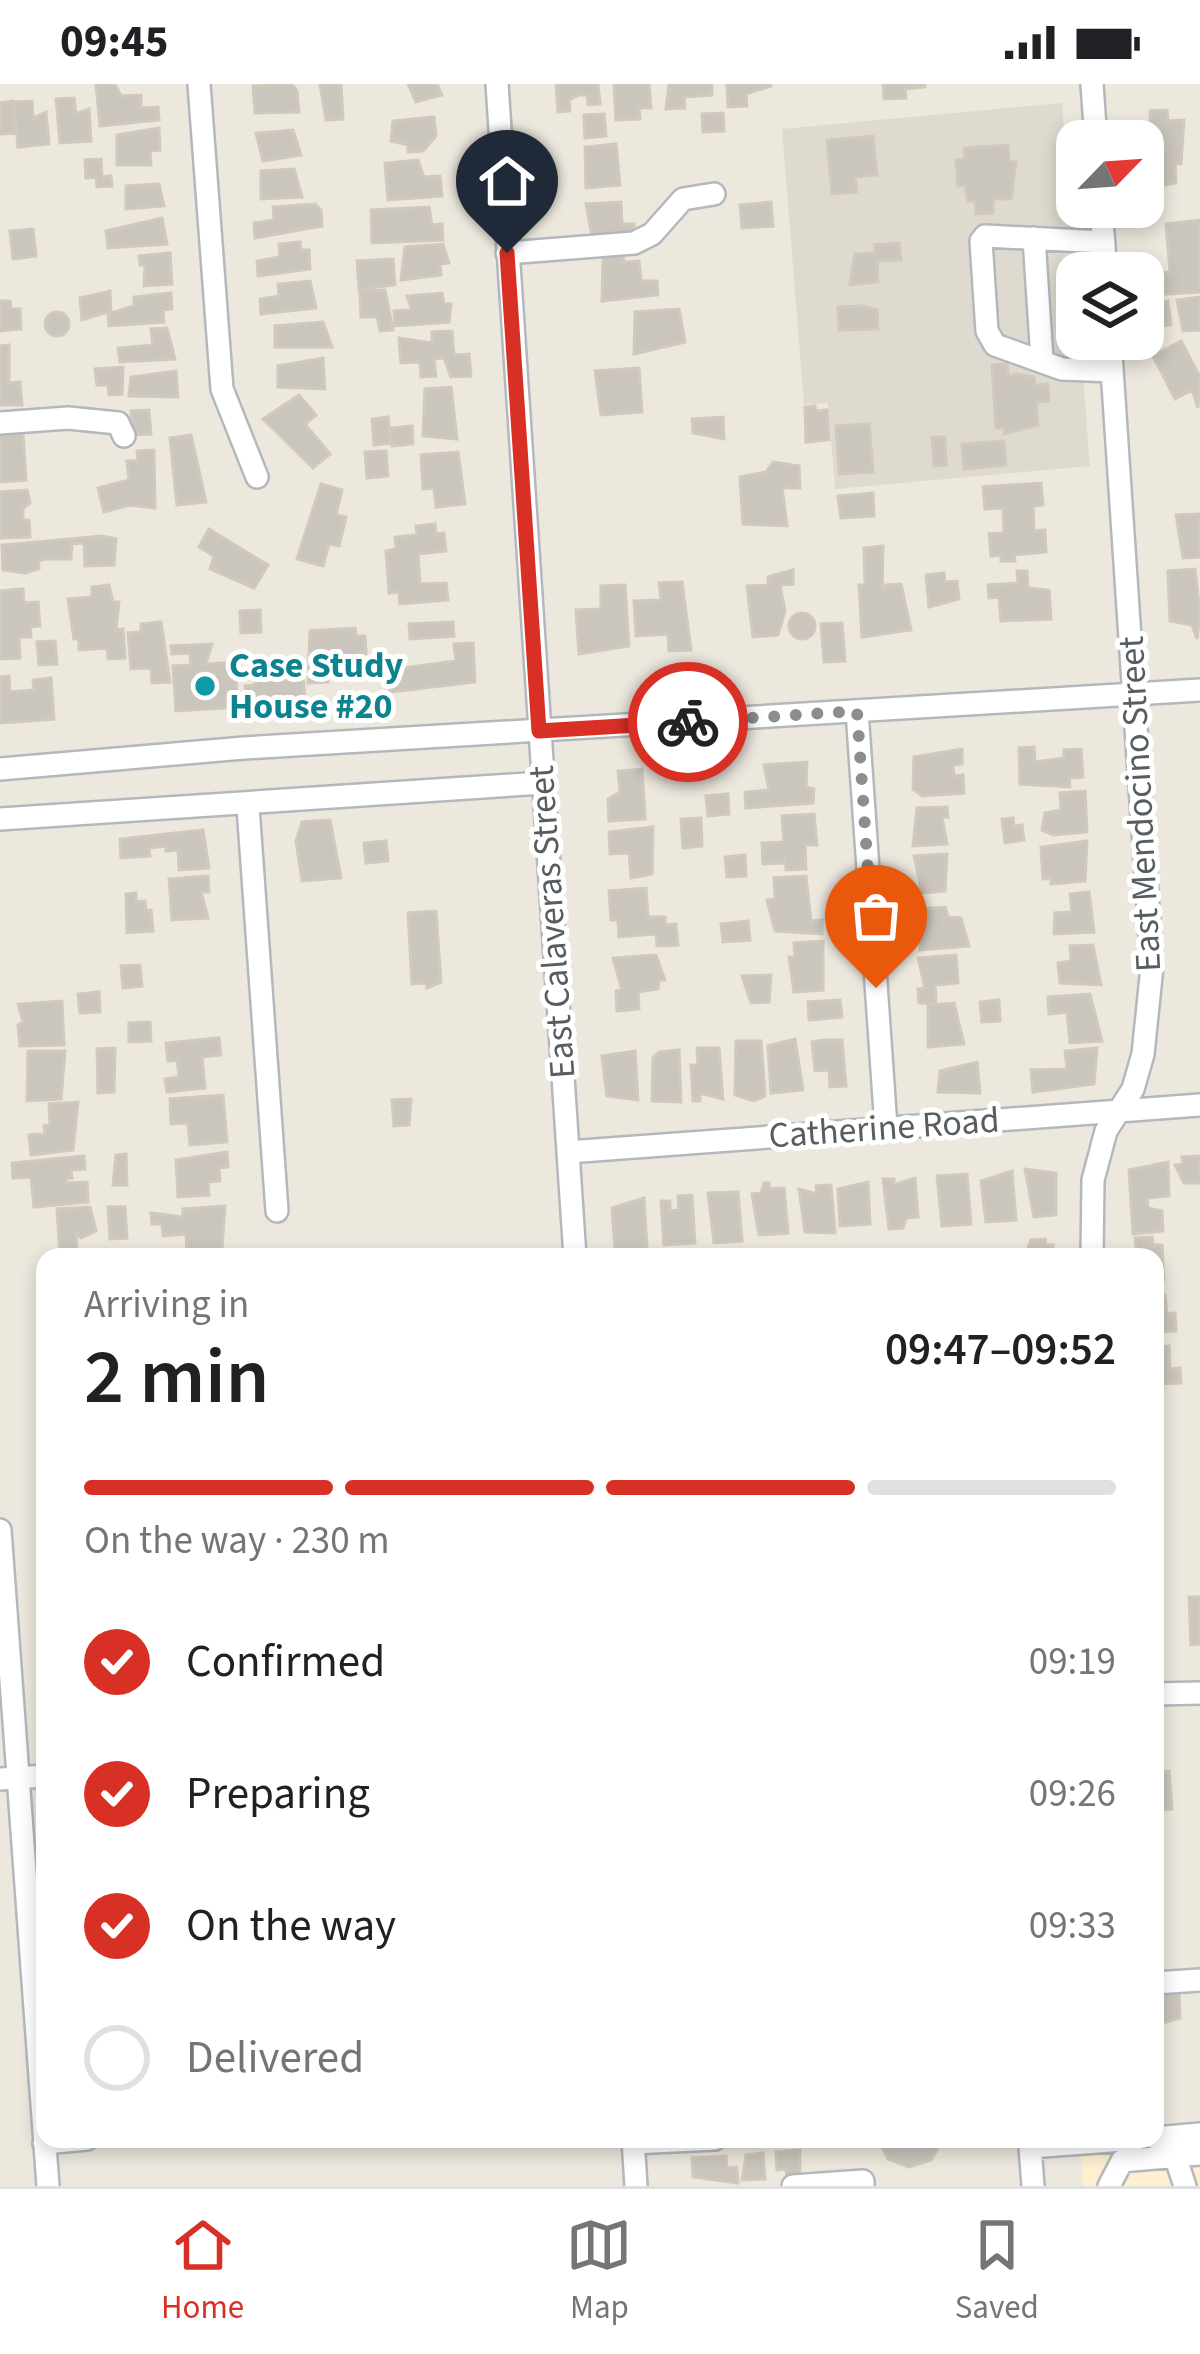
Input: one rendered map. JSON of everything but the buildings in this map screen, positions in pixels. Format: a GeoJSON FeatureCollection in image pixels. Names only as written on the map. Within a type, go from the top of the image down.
{"type":"FeatureCollection","features":[{"type":"Feature","properties":{"kind":"street"},"geometry":{"type":"LineString","coordinates":[[199,84],[222,389],[257,477]]}},
{"type":"Feature","properties":{"kind":"street","name":"East Calaveras Street"},"geometry":{"type":"LineString","coordinates":[[497,84],[574,1248]]}},
{"type":"Feature","properties":{"kind":"street"},"geometry":{"type":"LineString","coordinates":[[1092,84],[1095,120]]}},
{"type":"Feature","properties":{"kind":"street"},"geometry":{"type":"LineString","coordinates":[[507,253],[634,244],[652,234],[683,199],[714,194]]}},
{"type":"Feature","properties":{"kind":"street"},"geometry":{"type":"LineString","coordinates":[[1103,228],[1105,252]]}},
{"type":"Feature","properties":{"kind":"street"},"geometry":{"type":"LineString","coordinates":[[1104,242],[985,236],[984,286],[987,331],[995,345],[1062,369],[1112,371]]}},
{"type":"Feature","properties":{"kind":"street"},"geometry":{"type":"LineString","coordinates":[[1034,238],[1042,360]]}},
{"type":"Feature","properties":{"kind":"street","name":"East Mendocino Street"},"geometry":{"type":"LineString","coordinates":[[1092,1248],[1093,1180],[1117,1110],[1133,1089],[1150,1016],[1111,360]]}},
{"type":"Feature","properties":{"kind":"street"},"geometry":{"type":"LineString","coordinates":[[0,423],[118,423],[124,436]]}},
{"type":"Feature","properties":{"kind":"street"},"geometry":{"type":"LineString","coordinates":[[0,769],[1200,690]]}},
{"type":"Feature","properties":{"kind":"street"},"geometry":{"type":"LineString","coordinates":[[857,711],[886,1127]]}},
{"type":"Feature","properties":{"kind":"street"},"geometry":{"type":"LineString","coordinates":[[0,819],[248,807],[328,793],[542,782]]}},
{"type":"Feature","properties":{"kind":"street"},"geometry":{"type":"LineString","coordinates":[[248,807],[277,1211]]}},
{"type":"Feature","properties":{"kind":"street","name":"Catherine Road"},"geometry":{"type":"LineString","coordinates":[[568,1152],[1200,1105]]}},
{"type":"Feature","properties":{"kind":"street"},"geometry":{"type":"LineString","coordinates":[[0,1530],[9,1778],[36,2060]]}},
{"type":"Feature","properties":{"kind":"street"},"geometry":{"type":"LineString","coordinates":[[1164,1694],[1200,1695]]}},
{"type":"Feature","properties":{"kind":"street"},"geometry":{"type":"LineString","coordinates":[[1164,1982],[1200,1980]]}},
{"type":"Feature","properties":{"kind":"street"},"geometry":{"type":"LineString","coordinates":[[1164,2137],[1200,2134]]}},
{"type":"Feature","properties":{"kind":"street"},"geometry":{"type":"LineString","coordinates":[[44,2148],[48,2186]]}},
{"type":"Feature","properties":{"kind":"street"},"geometry":{"type":"LineString","coordinates":[[633,2148],[636,2186]]}},
{"type":"Feature","properties":{"kind":"street"},"geometry":{"type":"LineString","coordinates":[[1030,2148],[1033,2186]]}},
{"type":"Feature","properties":{"kind":"street"},"geometry":{"type":"LineString","coordinates":[[1109,2183],[1122,2161],[1200,2154]]}},
{"type":"Feature","properties":{"kind":"street"},"geometry":{"type":"LineString","coordinates":[[1175,2156],[1185,2186]]}},
{"type":"Feature","properties":{"kind":"street"},"geometry":{"type":"LineString","coordinates":[[793,2186],[863,2181],[863,2186]]}},
{"type":"Feature","properties":{"kind":"shaded area"},"geometry":{"type":"Polygon","coordinates":[[[1062,103],[1063,120],[1056,120],[1056,228],[1072,228],[1073,252],[1056,252],[1056,360],[1082,360],[1090,466],[835,489],[828,403],[804,404],[782,129],[1062,103]]]}},
{"type":"Feature","properties":{"kind":"shaded area"},"geometry":{"type":"Polygon","coordinates":[[[1200,2147],[1200,2186],[1083,2186],[1081,2153],[1200,2147]]]}},
{"type":"Feature","properties":{"kind":"way so far"},"geometry":{"type":"LineString","coordinates":[[688,722],[857,711],[876,988]]}},
{"type":"Feature","properties":{"kind":"place","name":"Case Study House #20"},"geometry":{"type":"Point","coordinates":[205,686]}},
{"type":"Feature","properties":{"kind":"route"},"geometry":{"type":"LineString","coordinates":[[507,253],[539,731],[688,722]]}}]}
